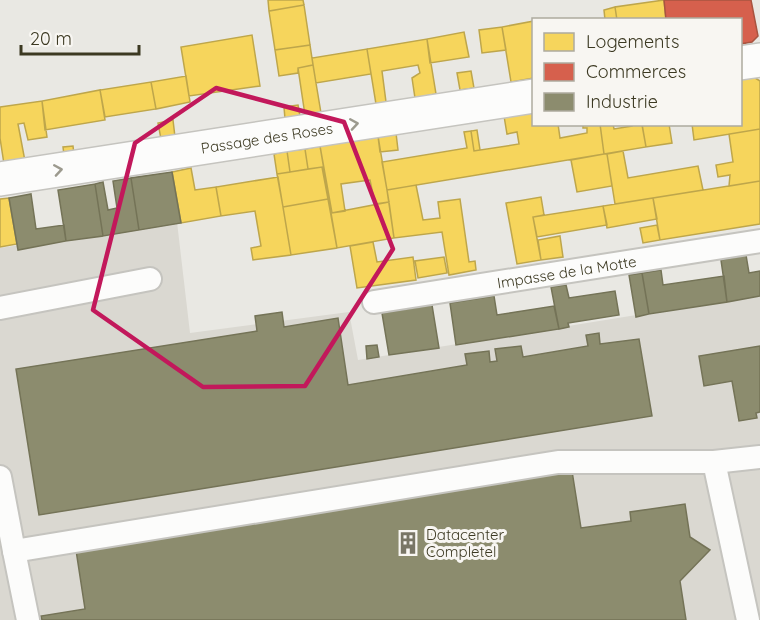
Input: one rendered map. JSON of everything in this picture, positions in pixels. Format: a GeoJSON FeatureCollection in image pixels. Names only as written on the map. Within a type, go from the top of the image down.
{"type":"FeatureCollection","features":[{"type":"Feature","properties":{"kind":"street"},"geometry":{"type":"LineString","coordinates":[[742,63],[760,60]]}},
{"type":"Feature","properties":{"kind":"street","name":"Passage des Roses"},"geometry":{"type":"LineString","coordinates":[[0,179],[532,96]]}},
{"type":"Feature","properties":{"kind":"lane","name":"Impasse de la Motte"},"geometry":{"type":"LineString","coordinates":[[374,302],[760,241]]}},
{"type":"Feature","properties":{"kind":"lane"},"geometry":{"type":"LineString","coordinates":[[0,308],[150,279]]}},
{"type":"Feature","properties":{"kind":"lane"},"geometry":{"type":"LineString","coordinates":[[14,551],[558,462],[714,462],[760,457]]}},
{"type":"Feature","properties":{"kind":"lane"},"geometry":{"type":"LineString","coordinates":[[714,462],[747,620]]}},
{"type":"Feature","properties":{"kind":"lane"},"geometry":{"type":"LineString","coordinates":[[0,477],[28,620]]}},
{"type":"Feature","properties":{"kind":"highlighted area"},"geometry":{"type":"Polygon","coordinates":[[[216,88],[344,122],[393,249],[305,386],[203,387],[93,310],[135,143],[216,88]]]}},
{"type":"Feature","properties":{"kind":"shaded area"},"geometry":{"type":"Polygon","coordinates":[[[177,222],[190,333],[349,312],[358,360],[760,295],[760,620],[0,620],[0,248],[177,222]]]}},
{"type":"Feature","properties":{"kind":"building: Logements"},"geometry":{"type":"Polygon","coordinates":[[[268,0],[303,0],[304,5],[269,11],[268,0]]]}},
{"type":"Feature","properties":{"kind":"building: Logements"},"geometry":{"type":"Polygon","coordinates":[[[664,0],[666,18],[617,18],[615,7],[664,0]]]}},
{"type":"Feature","properties":{"kind":"building: Logements"},"geometry":{"type":"Polygon","coordinates":[[[304,5],[310,45],[275,50],[269,11],[304,5]]]}},
{"type":"Feature","properties":{"kind":"building: Logements"},"geometry":{"type":"Polygon","coordinates":[[[615,7],[617,18],[605,18],[604,10],[615,7]]]}},
{"type":"Feature","properties":{"kind":"building: Logements"},"geometry":{"type":"Polygon","coordinates":[[[532,21],[532,78],[511,82],[502,27],[532,21]]]}},
{"type":"Feature","properties":{"kind":"building: Logements"},"geometry":{"type":"Polygon","coordinates":[[[502,27],[506,50],[482,53],[479,30],[502,27]]]}},
{"type":"Feature","properties":{"kind":"building: Logements"},"geometry":{"type":"Polygon","coordinates":[[[464,32],[469,57],[430,63],[427,39],[464,32]]]}},
{"type":"Feature","properties":{"kind":"building: Logements"},"geometry":{"type":"Polygon","coordinates":[[[252,35],[260,86],[189,96],[181,47],[252,35]]]}},
{"type":"Feature","properties":{"kind":"building: Logements"},"geometry":{"type":"Polygon","coordinates":[[[427,39],[436,94],[415,98],[412,78],[420,73],[418,65],[382,71],[386,102],[376,104],[367,49],[427,39]]]}},
{"type":"Feature","properties":{"kind":"building: Logements"},"geometry":{"type":"Polygon","coordinates":[[[310,45],[313,65],[298,68],[298,73],[279,76],[275,50],[310,45]]]}},
{"type":"Feature","properties":{"kind":"building: Logements"},"geometry":{"type":"Polygon","coordinates":[[[367,49],[371,74],[316,83],[312,58],[367,49]]]}},
{"type":"Feature","properties":{"kind":"building: Logements"},"geometry":{"type":"Polygon","coordinates":[[[313,65],[321,113],[305,115],[298,68],[313,65]]]}},
{"type":"Feature","properties":{"kind":"building: Logements"},"geometry":{"type":"Polygon","coordinates":[[[471,71],[474,88],[460,90],[457,73],[471,71]]]}},
{"type":"Feature","properties":{"kind":"building: Logements"},"geometry":{"type":"Polygon","coordinates":[[[186,76],[190,102],[156,109],[151,82],[186,76]]]}},
{"type":"Feature","properties":{"kind":"building: Logements"},"geometry":{"type":"Polygon","coordinates":[[[752,76],[760,81],[760,129],[694,140],[692,126],[742,126],[742,78],[752,76]]]}},
{"type":"Feature","properties":{"kind":"building: Logements"},"geometry":{"type":"Polygon","coordinates":[[[151,82],[156,109],[105,117],[100,90],[151,82]]]}},
{"type":"Feature","properties":{"kind":"building: Logements"},"geometry":{"type":"Polygon","coordinates":[[[100,90],[105,120],[45,130],[42,101],[100,90]]]}},
{"type":"Feature","properties":{"kind":"building: Logements"},"geometry":{"type":"Polygon","coordinates":[[[42,101],[47,137],[28,140],[24,123],[18,124],[25,161],[4,164],[0,138],[0,107],[42,101]]]}},
{"type":"Feature","properties":{"kind":"building: Logements"},"geometry":{"type":"Polygon","coordinates":[[[298,105],[300,116],[285,119],[284,107],[298,105]]]}},
{"type":"Feature","properties":{"kind":"building: Logements"},"geometry":{"type":"Polygon","coordinates":[[[532,112],[532,126],[558,126],[560,138],[587,133],[587,128],[583,126],[600,126],[604,154],[387,190],[382,162],[467,148],[464,132],[471,131],[474,151],[519,144],[517,132],[507,134],[504,116],[532,112]]]}},
{"type":"Feature","properties":{"kind":"building: Logements"},"geometry":{"type":"Polygon","coordinates":[[[173,120],[175,137],[161,139],[158,123],[173,120]]]}},
{"type":"Feature","properties":{"kind":"building: Logements"},"geometry":{"type":"Polygon","coordinates":[[[600,126],[613,126],[614,129],[642,126],[646,147],[604,154],[600,126]]]}},
{"type":"Feature","properties":{"kind":"building: Logements"},"geometry":{"type":"Polygon","coordinates":[[[642,126],[669,126],[672,143],[646,147],[642,126]]]}},
{"type":"Feature","properties":{"kind":"building: Logements"},"geometry":{"type":"Polygon","coordinates":[[[760,129],[760,181],[729,186],[730,175],[718,177],[716,165],[733,162],[729,134],[760,129]]]}},
{"type":"Feature","properties":{"kind":"building: Logements"},"geometry":{"type":"Polygon","coordinates":[[[477,130],[480,150],[474,151],[471,131],[477,130]]]}},
{"type":"Feature","properties":{"kind":"building: Logements"},"geometry":{"type":"Polygon","coordinates":[[[396,133],[398,150],[380,152],[378,136],[396,133]]]}},
{"type":"Feature","properties":{"kind":"building: Logements"},"geometry":{"type":"Polygon","coordinates":[[[378,136],[389,202],[375,204],[370,180],[341,184],[345,211],[332,213],[320,146],[378,136]]]}},
{"type":"Feature","properties":{"kind":"building: Logements"},"geometry":{"type":"Polygon","coordinates":[[[73,146],[74,154],[64,155],[63,147],[73,146]]]}},
{"type":"Feature","properties":{"kind":"building: Logements"},"geometry":{"type":"Polygon","coordinates":[[[320,146],[329,199],[322,167],[308,169],[305,149],[320,146]]]}},
{"type":"Feature","properties":{"kind":"building: Logements"},"geometry":{"type":"Polygon","coordinates":[[[305,149],[308,169],[290,172],[287,151],[305,149]]]}},
{"type":"Feature","properties":{"kind":"building: Logements"},"geometry":{"type":"Polygon","coordinates":[[[287,151],[290,172],[277,174],[274,154],[287,151]]]}},
{"type":"Feature","properties":{"kind":"building: Logements"},"geometry":{"type":"Polygon","coordinates":[[[623,151],[628,178],[698,166],[703,190],[615,204],[607,154],[623,151]]]}},
{"type":"Feature","properties":{"kind":"building: Logements"},"geometry":{"type":"Polygon","coordinates":[[[607,154],[612,186],[577,192],[571,160],[607,154]]]}},
{"type":"Feature","properties":{"kind":"building: Logements"},"geometry":{"type":"Polygon","coordinates":[[[322,167],[328,199],[283,207],[277,174],[322,167]]]}},
{"type":"Feature","properties":{"kind":"building: Logements"},"geometry":{"type":"Polygon","coordinates":[[[191,168],[195,190],[216,187],[221,216],[181,223],[172,172],[191,168]]]}},
{"type":"Feature","properties":{"kind":"building: Logements"},"geometry":{"type":"Polygon","coordinates":[[[278,177],[291,255],[253,260],[251,248],[261,246],[255,211],[221,216],[216,187],[278,177]]]}},
{"type":"Feature","properties":{"kind":"building: Logements"},"geometry":{"type":"Polygon","coordinates":[[[760,181],[760,224],[660,240],[653,198],[760,181]]]}},
{"type":"Feature","properties":{"kind":"building: Logements"},"geometry":{"type":"Polygon","coordinates":[[[416,185],[423,220],[440,218],[438,202],[460,199],[469,262],[475,261],[476,270],[449,275],[442,232],[394,238],[387,190],[416,185]]]}},
{"type":"Feature","properties":{"kind":"building: Logements"},"geometry":{"type":"Polygon","coordinates":[[[541,197],[544,215],[533,217],[541,260],[517,264],[506,203],[541,197]]]}},
{"type":"Feature","properties":{"kind":"building: Logements"},"geometry":{"type":"Polygon","coordinates":[[[9,198],[17,244],[0,247],[0,199],[9,198]]]}},
{"type":"Feature","properties":{"kind":"building: Logements"},"geometry":{"type":"Polygon","coordinates":[[[653,198],[657,219],[607,228],[603,206],[653,198]]]}},
{"type":"Feature","properties":{"kind":"building: Logements"},"geometry":{"type":"Polygon","coordinates":[[[328,199],[337,248],[291,255],[283,207],[328,199]]]}},
{"type":"Feature","properties":{"kind":"building: Logements"},"geometry":{"type":"Polygon","coordinates":[[[389,202],[394,238],[337,248],[331,213],[389,202]]]}},
{"type":"Feature","properties":{"kind":"building: Logements"},"geometry":{"type":"Polygon","coordinates":[[[603,206],[607,225],[537,237],[533,217],[603,206]]]}},
{"type":"Feature","properties":{"kind":"building: Logements"},"geometry":{"type":"Polygon","coordinates":[[[657,225],[660,240],[643,243],[640,228],[657,225]]]}},
{"type":"Feature","properties":{"kind":"building: Logements"},"geometry":{"type":"Polygon","coordinates":[[[560,236],[563,257],[541,260],[538,240],[560,236]]]}},
{"type":"Feature","properties":{"kind":"building: Logements"},"geometry":{"type":"Polygon","coordinates":[[[373,242],[377,262],[413,257],[416,280],[357,288],[350,246],[373,242]]]}},
{"type":"Feature","properties":{"kind":"building: Logements"},"geometry":{"type":"Polygon","coordinates":[[[444,257],[447,273],[418,278],[415,261],[444,257]]]}},
{"type":"Feature","properties":{"kind":"building: Commerces"},"geometry":{"type":"Polygon","coordinates":[[[664,0],[751,0],[758,36],[752,42],[742,44],[742,18],[666,18],[664,0]]]}},
{"type":"Feature","properties":{"kind":"building: Industrie"},"geometry":{"type":"Polygon","coordinates":[[[172,172],[181,223],[139,230],[131,178],[172,172]]]}},
{"type":"Feature","properties":{"kind":"building: Industrie"},"geometry":{"type":"Polygon","coordinates":[[[131,178],[139,230],[103,236],[95,184],[103,182],[108,210],[117,208],[113,181],[131,178]]]}},
{"type":"Feature","properties":{"kind":"building: Industrie"},"geometry":{"type":"Polygon","coordinates":[[[95,184],[103,236],[66,241],[58,190],[95,184]]]}},
{"type":"Feature","properties":{"kind":"building: Industrie"},"geometry":{"type":"Polygon","coordinates":[[[31,194],[36,229],[64,225],[66,241],[18,250],[9,198],[31,194]]]}},
{"type":"Feature","properties":{"kind":"building: Industrie"},"geometry":{"type":"Polygon","coordinates":[[[746,255],[749,273],[760,271],[760,296],[727,302],[721,260],[746,255]]]}},
{"type":"Feature","properties":{"kind":"building: Industrie"},"geometry":{"type":"Polygon","coordinates":[[[661,270],[663,285],[724,276],[727,302],[649,314],[642,273],[661,270]]]}},
{"type":"Feature","properties":{"kind":"building: Industrie"},"geometry":{"type":"Polygon","coordinates":[[[642,273],[649,314],[636,317],[629,275],[642,273]]]}},
{"type":"Feature","properties":{"kind":"building: Industrie"},"geometry":{"type":"Polygon","coordinates":[[[566,285],[569,298],[615,291],[619,315],[568,323],[569,327],[559,329],[551,287],[566,285]]]}},
{"type":"Feature","properties":{"kind":"building: Industrie"},"geometry":{"type":"Polygon","coordinates":[[[494,296],[497,315],[554,306],[559,329],[456,345],[450,303],[494,296]]]}},
{"type":"Feature","properties":{"kind":"building: Industrie"},"geometry":{"type":"Polygon","coordinates":[[[432,305],[439,348],[389,355],[382,313],[432,305]]]}},
{"type":"Feature","properties":{"kind":"building: Industrie"},"geometry":{"type":"Polygon","coordinates":[[[282,312],[284,327],[338,318],[348,385],[467,365],[465,354],[489,351],[490,362],[497,361],[495,349],[521,346],[523,357],[588,346],[586,335],[599,333],[600,344],[639,339],[652,416],[39,515],[16,369],[257,331],[255,316],[282,312]]]}},
{"type":"Feature","properties":{"kind":"building: Industrie"},"geometry":{"type":"Polygon","coordinates":[[[377,345],[379,357],[367,359],[366,346],[377,345]]]}},
{"type":"Feature","properties":{"kind":"building: Industrie"},"geometry":{"type":"Polygon","coordinates":[[[760,346],[760,412],[756,413],[757,418],[739,421],[732,381],[704,386],[699,356],[760,346]]]}},
{"type":"Feature","properties":{"kind":"building: Industrie","name":"Datacenter Completel"},"geometry":{"type":"Polygon","coordinates":[[[572,471],[581,528],[631,521],[630,512],[685,504],[690,537],[710,550],[680,581],[686,620],[42,620],[41,616],[85,609],[76,550],[572,471]]]}},
{"type":"Feature","properties":{"kind":"place","name":"Datacenter Completel"},"geometry":{"type":"Point","coordinates":[408,543]}}]}
